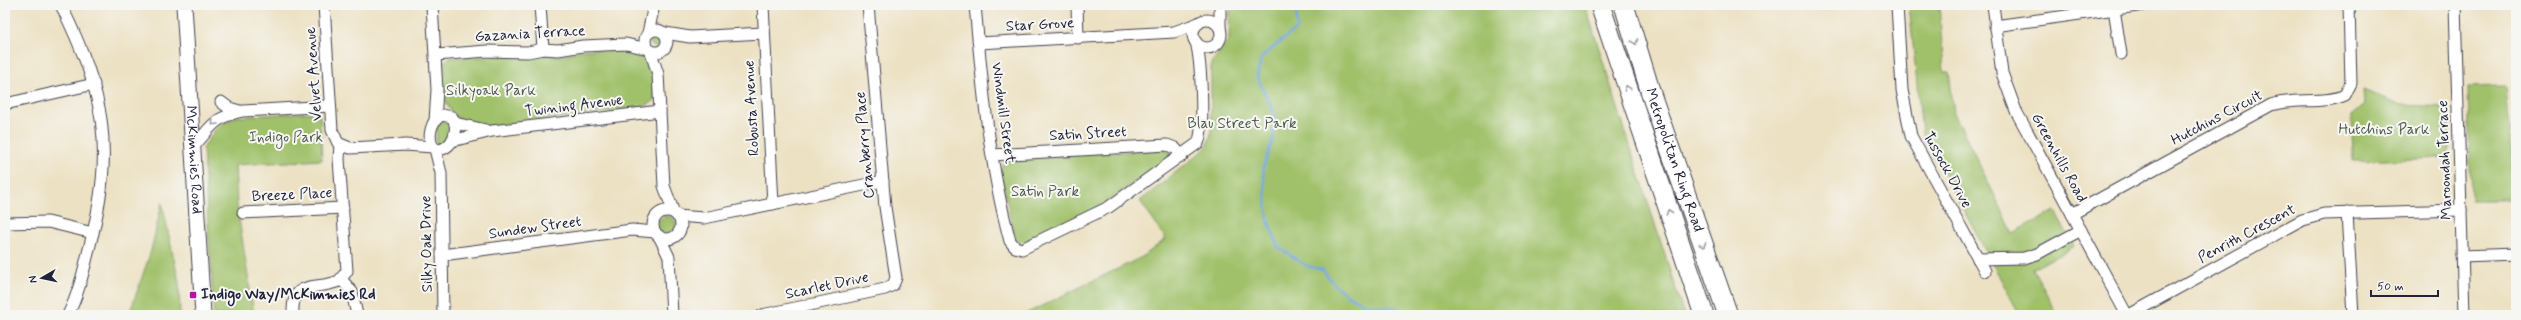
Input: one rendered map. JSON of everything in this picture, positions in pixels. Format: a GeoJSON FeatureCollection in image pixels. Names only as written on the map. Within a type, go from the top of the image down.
{"type":"FeatureCollection","features":[{"type":"Feature","properties":{"kind":"highway","name":"Metropolitan Ring Road"},"geometry":{"type":"LineString","coordinates":[[1600,5],[1704,315]]}},
{"type":"Feature","properties":{"kind":"highway","name":"Metropolitan Ring Road"},"geometry":{"type":"LineString","coordinates":[[1624,5],[1653,100],[1728,315]]}},
{"type":"Feature","properties":{"kind":"main road","name":"McKimmies Road"},"geometry":{"type":"LineString","coordinates":[[184,5],[203,315]]}},
{"type":"Feature","properties":{"kind":"street"},"geometry":{"type":"LineString","coordinates":[[60,5],[81,46],[94,84],[102,132],[104,163],[102,190],[93,232],[80,285],[68,315]]}},
{"type":"Feature","properties":{"kind":"street","name":"Velvet Avenue"},"geometry":{"type":"LineString","coordinates":[[324,5],[330,106],[334,137],[340,145]]}},
{"type":"Feature","properties":{"kind":"street"},"geometry":{"type":"LineString","coordinates":[[432,5],[437,90],[430,140],[434,148]]}},
{"type":"Feature","properties":{"kind":"street"},"geometry":{"type":"LineString","coordinates":[[540,5],[543,49]]}},
{"type":"Feature","properties":{"kind":"street"},"geometry":{"type":"LineString","coordinates":[[654,5],[663,32],[668,39],[658,74]]}},
{"type":"Feature","properties":{"kind":"street"},"geometry":{"type":"LineString","coordinates":[[654,5],[645,42],[658,74],[664,186],[658,215],[653,224],[669,257]]}},
{"type":"Feature","properties":{"kind":"street","name":"Cranberry Place"},"geometry":{"type":"LineString","coordinates":[[868,5],[883,181],[888,227],[896,274],[895,282]]}},
{"type":"Feature","properties":{"kind":"street","name":"Windmill Street"},"geometry":{"type":"LineString","coordinates":[[976,5],[984,103],[992,155],[1008,234],[1010,241],[1015,247],[1022,249],[1029,247],[1097,214],[1182,156]]}},
{"type":"Feature","properties":{"kind":"street"},"geometry":{"type":"LineString","coordinates":[[1077,5],[1078,38]]}},
{"type":"Feature","properties":{"kind":"street"},"geometry":{"type":"LineString","coordinates":[[1182,156],[1198,143],[1201,134],[1200,66],[1195,29],[1216,5]]}},
{"type":"Feature","properties":{"kind":"street"},"geometry":{"type":"LineString","coordinates":[[1200,66],[1212,47],[1221,37],[1220,5]]}},
{"type":"Feature","properties":{"kind":"street","name":"Tussock Drive"},"geometry":{"type":"LineString","coordinates":[[1896,5],[1902,90],[1911,136],[1985,271]]}},
{"type":"Feature","properties":{"kind":"street","name":"Greenhills Road"},"geometry":{"type":"LineString","coordinates":[[1993,5],[2002,73],[2016,111],[2128,315]]}},
{"type":"Feature","properties":{"kind":"street"},"geometry":{"type":"LineString","coordinates":[[1995,26],[2144,5]]}},
{"type":"Feature","properties":{"kind":"street","name":"Hutchins Circuit"},"geometry":{"type":"LineString","coordinates":[[2072,214],[2271,105],[2286,101],[2333,99],[2345,95],[2351,83],[2349,5]]}},
{"type":"Feature","properties":{"kind":"street","name":"Maroondah Terrace"},"geometry":{"type":"LineString","coordinates":[[2455,5],[2464,315]]}},
{"type":"Feature","properties":{"kind":"street","name":"Robusta Avenue"},"geometry":{"type":"LineString","coordinates":[[761,7],[773,204]]}},
{"type":"Feature","properties":{"kind":"street"},"geometry":{"type":"LineString","coordinates":[[2114,9],[2121,54]]}},
{"type":"Feature","properties":{"kind":"street"},"geometry":{"type":"LineString","coordinates":[[1201,22],[1210,21],[1220,28]]}},
{"type":"Feature","properties":{"kind":"street","name":"Star Grove"},"geometry":{"type":"LineString","coordinates":[[979,43],[1174,32],[1201,22]]}},
{"type":"Feature","properties":{"kind":"street"},"geometry":{"type":"LineString","coordinates":[[647,34],[655,29],[690,37],[763,33]]}},
{"type":"Feature","properties":{"kind":"street","name":"Star Grove"},"geometry":{"type":"LineString","coordinates":[[1174,32],[1196,41]]}},
{"type":"Feature","properties":{"kind":"street","name":"Gazania Terrace"},"geometry":{"type":"LineString","coordinates":[[626,44],[647,34]]}},
{"type":"Feature","properties":{"kind":"street"},"geometry":{"type":"LineString","coordinates":[[649,49],[657,52],[690,37]]}},
{"type":"Feature","properties":{"kind":"street"},"geometry":{"type":"LineString","coordinates":[[1196,41],[1203,47],[1212,47]]}},
{"type":"Feature","properties":{"kind":"street","name":"Gazania Terrace"},"geometry":{"type":"LineString","coordinates":[[436,55],[487,51],[528,52],[543,49],[558,50],[583,46],[626,44],[649,49]]}},
{"type":"Feature","properties":{"kind":"street"},"geometry":{"type":"LineString","coordinates":[[5,104],[94,84]]}},
{"type":"Feature","properties":{"kind":"street"},"geometry":{"type":"LineString","coordinates":[[342,280],[347,266],[339,160],[340,145],[350,148],[405,145],[434,148],[450,143],[456,132],[452,119],[437,90]]}},
{"type":"Feature","properties":{"kind":"street"},"geometry":{"type":"LineString","coordinates":[[221,102],[230,108],[243,111]]}},
{"type":"Feature","properties":{"kind":"street"},"geometry":{"type":"LineString","coordinates":[[192,148],[217,119],[243,111],[330,106]]}},
{"type":"Feature","properties":{"kind":"street","name":"Twining Avenue"},"geometry":{"type":"LineString","coordinates":[[450,143],[492,131],[660,110]]}},
{"type":"Feature","properties":{"kind":"street"},"geometry":{"type":"LineString","coordinates":[[405,145],[433,126],[442,115],[452,119]]}},
{"type":"Feature","properties":{"kind":"street","name":"Twining Avenue"},"geometry":{"type":"LineString","coordinates":[[452,119],[492,131]]}},
{"type":"Feature","properties":{"kind":"street","name":"Silky Oak Drive"},"geometry":{"type":"LineString","coordinates":[[441,173],[450,143]]}},
{"type":"Feature","properties":{"kind":"street","name":"Satin Street"},"geometry":{"type":"LineString","coordinates":[[992,155],[1167,145],[1175,148],[1182,156]]}},
{"type":"Feature","properties":{"kind":"street","name":"Silky Oak Drive"},"geometry":{"type":"LineString","coordinates":[[434,148],[441,173],[443,315]]}},
{"type":"Feature","properties":{"kind":"street"},"geometry":{"type":"LineString","coordinates":[[657,234],[667,239],[704,218],[883,181]]}},
{"type":"Feature","properties":{"kind":"street"},"geometry":{"type":"LineString","coordinates":[[664,186],[680,223],[669,257],[672,315]]}},
{"type":"Feature","properties":{"kind":"street","name":"Breeze Place"},"geometry":{"type":"LineString","coordinates":[[243,213],[343,208]]}},
{"type":"Feature","properties":{"kind":"street","name":"Penrith Crescent"},"geometry":{"type":"LineString","coordinates":[[2128,315],[2302,220],[2324,214],[2461,210]]}},
{"type":"Feature","properties":{"kind":"street"},"geometry":{"type":"LineString","coordinates":[[2347,213],[2353,315]]}},
{"type":"Feature","properties":{"kind":"street"},"geometry":{"type":"LineString","coordinates":[[658,215],[675,214],[704,218]]}},
{"type":"Feature","properties":{"kind":"street","name":"Sundew Street"},"geometry":{"type":"LineString","coordinates":[[632,230],[658,215]]}},
{"type":"Feature","properties":{"kind":"street"},"geometry":{"type":"LineString","coordinates":[[5,223],[48,222],[93,232]]}},
{"type":"Feature","properties":{"kind":"street","name":"Sundew Street"},"geometry":{"type":"LineString","coordinates":[[442,255],[632,230],[657,234]]}},
{"type":"Feature","properties":{"kind":"street"},"geometry":{"type":"LineString","coordinates":[[1978,259],[2024,258],[2037,254],[2081,230]]}},
{"type":"Feature","properties":{"kind":"street"},"geometry":{"type":"LineString","coordinates":[[2462,256],[2516,254]]}},
{"type":"Feature","properties":{"kind":"street"},"geometry":{"type":"LineString","coordinates":[[293,315],[293,299],[298,292],[342,280]]}},
{"type":"Feature","properties":{"kind":"street"},"geometry":{"type":"LineString","coordinates":[[342,280],[351,290],[357,315]]}},
{"type":"Feature","properties":{"kind":"street","name":"Scarlet Drive"},"geometry":{"type":"LineString","coordinates":[[762,315],[879,291],[889,288],[895,282]]}},
{"type":"Feature","properties":{"kind":"green space","name":"Blau Street Park"},"geometry":{"type":"Polygon","coordinates":[[[1230,5],[1585,5],[1684,315],[1023,315],[1142,257],[1166,239],[1140,201],[1206,148],[1211,135],[1211,63],[1229,40],[1230,5]]]}},
{"type":"Feature","properties":{"kind":"green space"},"geometry":{"type":"Polygon","coordinates":[[[1909,5],[1939,5],[1944,72],[1949,72],[1954,113],[2013,233],[2055,211],[2074,246],[2033,269],[2058,315],[2020,315],[1922,133],[1909,5]]]}},
{"type":"Feature","properties":{"kind":"green space"},"geometry":{"type":"Polygon","coordinates":[[[658,35],[661,36],[661,46],[654,47],[651,46],[650,39],[651,36],[658,35]]]}},
{"type":"Feature","properties":{"kind":"green space","name":"Silkyoak Park"},"geometry":{"type":"Polygon","coordinates":[[[631,47],[645,56],[652,68],[654,101],[644,107],[487,127],[466,122],[456,117],[451,111],[444,97],[441,66],[448,58],[544,54],[559,56],[582,50],[631,47]]]}},
{"type":"Feature","properties":{"kind":"green space"},"geometry":{"type":"Polygon","coordinates":[[[2505,86],[2515,200],[2471,200],[2468,87],[2505,86]]]}},
{"type":"Feature","properties":{"kind":"green space","name":"Hutchins Park"},"geometry":{"type":"Polygon","coordinates":[[[2364,90],[2401,105],[2448,107],[2449,158],[2353,161],[2352,115],[2365,104],[2364,90]]]}},
{"type":"Feature","properties":{"kind":"green space","name":"Indigo Park"},"geometry":{"type":"Polygon","coordinates":[[[315,112],[320,116],[322,160],[235,165],[237,206],[254,315],[214,315],[203,148],[218,126],[236,117],[315,112]]]}},
{"type":"Feature","properties":{"kind":"green space"},"geometry":{"type":"Polygon","coordinates":[[[443,120],[449,121],[450,134],[441,145],[436,143],[437,127],[443,120]]]}},
{"type":"Feature","properties":{"kind":"green space","name":"Satin Park"},"geometry":{"type":"Polygon","coordinates":[[[1168,149],[1172,155],[1105,204],[1027,242],[1017,241],[1015,238],[1000,171],[1006,159],[1168,149]]]}},
{"type":"Feature","properties":{"kind":"green space"},"geometry":{"type":"Polygon","coordinates":[[[162,203],[179,283],[180,315],[129,315],[151,251],[162,203]]]}},
{"type":"Feature","properties":{"kind":"green space"},"geometry":{"type":"Polygon","coordinates":[[[667,216],[673,219],[676,225],[673,231],[667,234],[661,231],[658,225],[661,219],[667,216]]]}},
{"type":"Feature","properties":{"kind":"waterway"},"geometry":{"type":"LineString","coordinates":[[1296,5],[1297,28],[1261,58],[1257,77],[1275,114],[1273,139],[1263,168],[1268,220],[1278,247],[1307,266],[1323,270],[1333,283],[1352,298],[1367,304],[1398,309],[1413,315]]}},
{"type":"Feature","properties":{"kind":"place","name":"Indigo Way/McKimmies Rd"},"geometry":{"type":"Point","coordinates":[193,295]}}]}
